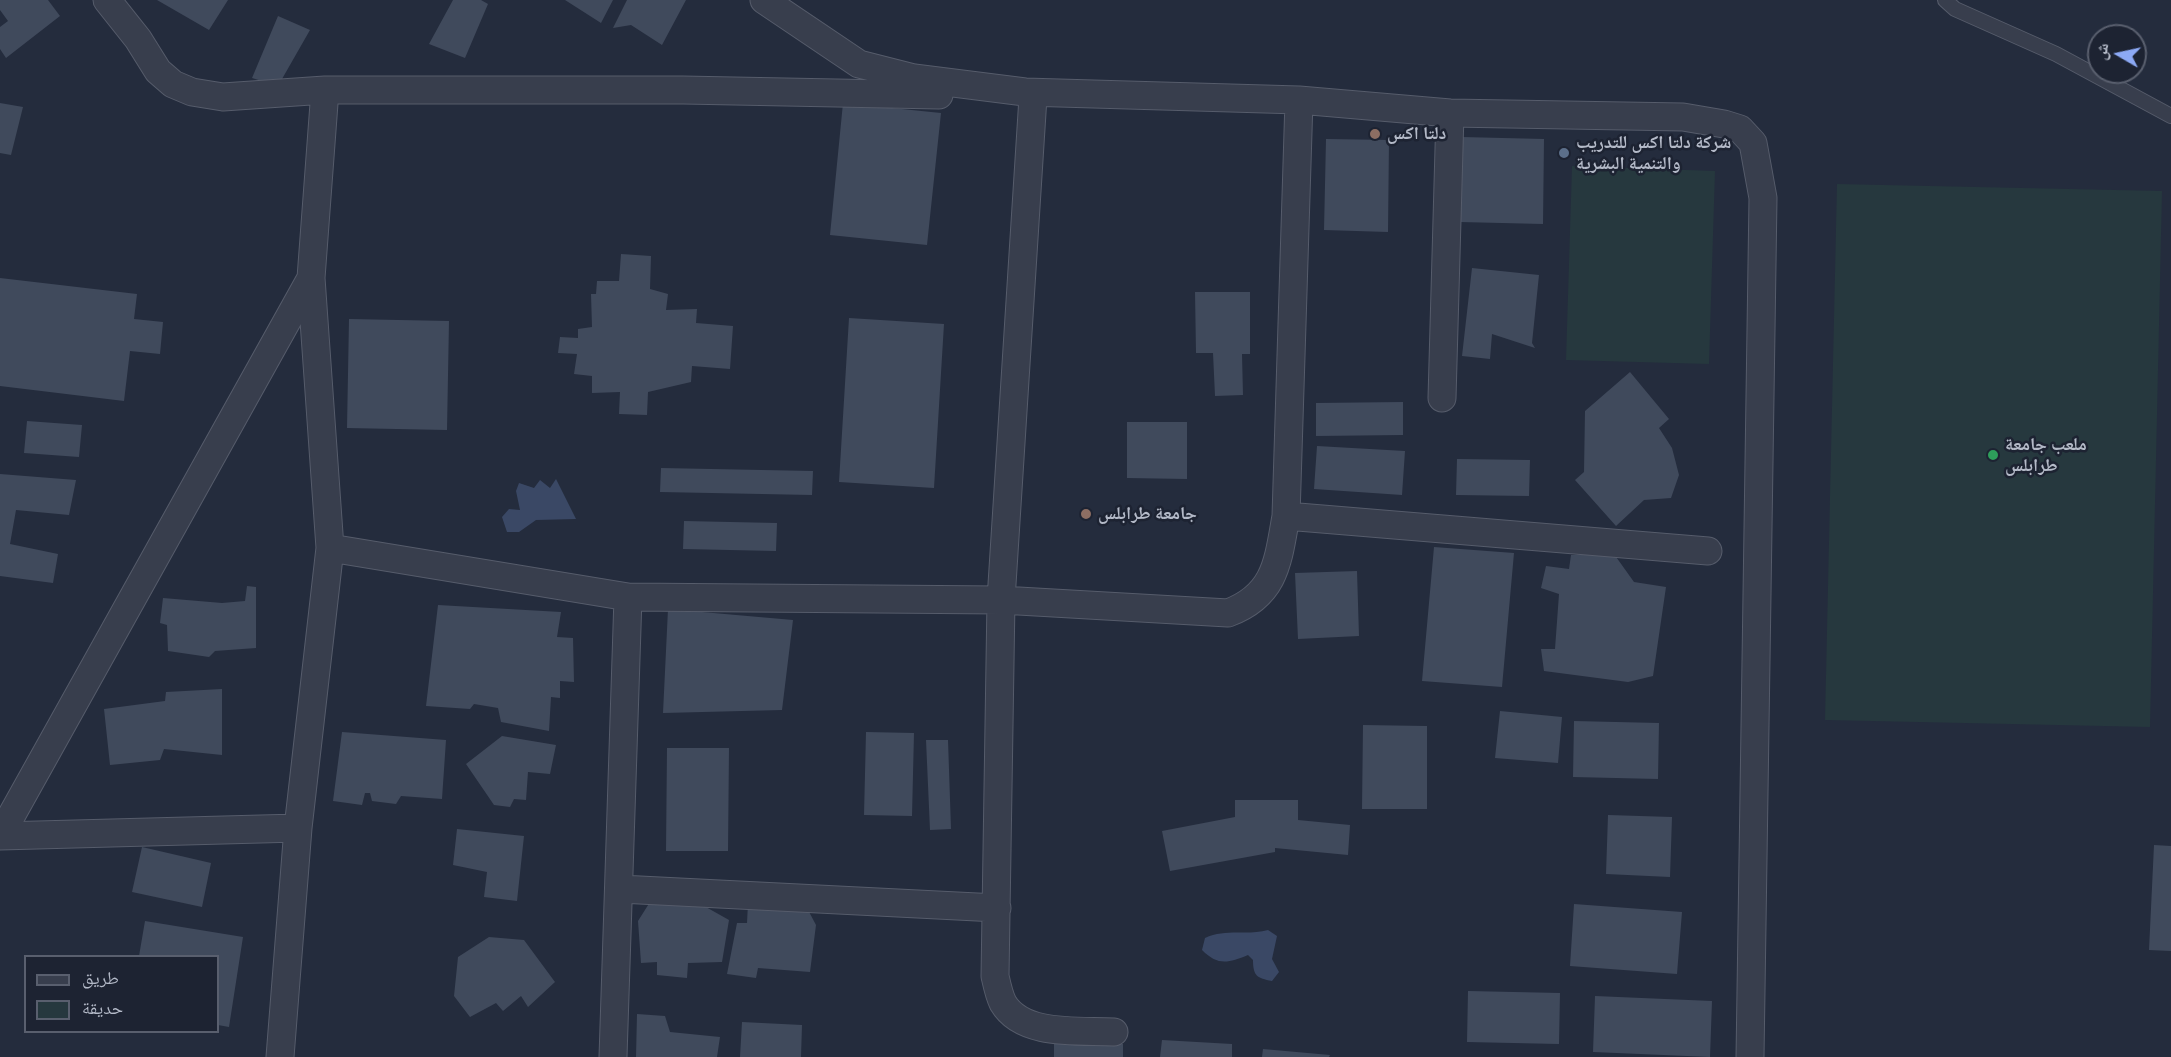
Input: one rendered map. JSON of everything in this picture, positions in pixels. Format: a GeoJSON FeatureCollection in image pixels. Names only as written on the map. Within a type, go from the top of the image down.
{"type":"FeatureCollection","features":[{"type":"Feature","properties":{"kind":"street"},"geometry":{"type":"LineString","coordinates":[[107,0],[138,39],[158,71],[183,88],[223,97],[325,90],[683,90],[1029,94],[1299,100],[1450,113],[1683,117],[1740,129],[1754,143],[1763,198],[1750,1057]]}},
{"type":"Feature","properties":{"kind":"street"},"geometry":{"type":"LineString","coordinates":[[764,0],[859,64],[914,78],[1029,94]]}},
{"type":"Feature","properties":{"kind":"street"},"geometry":{"type":"LineString","coordinates":[[280,1057],[298,828],[330,548],[311,278],[325,90]]}},
{"type":"Feature","properties":{"kind":"street"},"geometry":{"type":"LineString","coordinates":[[1029,94],[1001,600],[995,976],[1004,1004],[1016,1017],[1032,1026],[1114,1032]]}},
{"type":"Feature","properties":{"kind":"street"},"geometry":{"type":"LineString","coordinates":[[330,548],[628,597],[1001,600],[1228,613],[1245,606],[1261,591],[1277,568],[1286,516],[1299,100]]}},
{"type":"Feature","properties":{"kind":"street"},"geometry":{"type":"LineString","coordinates":[[1442,398],[1450,113]]}},
{"type":"Feature","properties":{"kind":"street"},"geometry":{"type":"LineString","coordinates":[[0,836],[311,278]]}},
{"type":"Feature","properties":{"kind":"street"},"geometry":{"type":"LineString","coordinates":[[1286,516],[1708,551]]}},
{"type":"Feature","properties":{"kind":"street"},"geometry":{"type":"LineString","coordinates":[[613,1057],[628,597]]}},
{"type":"Feature","properties":{"kind":"street"},"geometry":{"type":"LineString","coordinates":[[0,836],[298,828]]}},
{"type":"Feature","properties":{"kind":"street"},"geometry":{"type":"LineString","coordinates":[[620,889],[997,908]]}},
{"type":"Feature","properties":{"kind":"lane"},"geometry":{"type":"LineString","coordinates":[[1945,0],[1955,9],[2056,54],[2171,116]]}},
{"type":"Feature","properties":{"kind":"green space"},"geometry":{"type":"Polygon","coordinates":[[[1572,166],[1715,171],[1709,364],[1566,360],[1572,166]]]}},
{"type":"Feature","properties":{"kind":"green space","name":"ملعب جامعة طرابلس"},"geometry":{"type":"Polygon","coordinates":[[[1837,184],[2162,191],[2150,727],[1825,720],[1837,184]]]}},
{"type":"Feature","properties":{"kind":"water"},"geometry":{"type":"Polygon","coordinates":[[[556,479],[576,519],[536,520],[519,532],[507,532],[502,517],[509,509],[520,510],[516,491],[519,483],[534,488],[540,480],[550,488],[556,479]]]}},
{"type":"Feature","properties":{"kind":"water"},"geometry":{"type":"Polygon","coordinates":[[[1268,930],[1277,936],[1272,959],[1279,972],[1272,981],[1263,979],[1255,973],[1253,960],[1248,955],[1235,960],[1218,961],[1202,950],[1205,938],[1213,935],[1268,930]]]}},
{"type":"Feature","properties":{"kind":"building"},"geometry":{"type":"Polygon","coordinates":[[[0,0],[48,0],[60,16],[6,58],[0,49],[0,27],[8,21],[0,10],[0,0]]]}},
{"type":"Feature","properties":{"kind":"building"},"geometry":{"type":"Polygon","coordinates":[[[157,0],[228,0],[209,30],[157,0]]]}},
{"type":"Feature","properties":{"kind":"building"},"geometry":{"type":"Polygon","coordinates":[[[453,0],[481,0],[488,4],[465,58],[429,44],[453,0]]]}},
{"type":"Feature","properties":{"kind":"building"},"geometry":{"type":"Polygon","coordinates":[[[565,0],[613,0],[601,23],[565,0]]]}},
{"type":"Feature","properties":{"kind":"building"},"geometry":{"type":"Polygon","coordinates":[[[627,0],[686,0],[662,45],[631,25],[613,28],[627,0]]]}},
{"type":"Feature","properties":{"kind":"building"},"geometry":{"type":"Polygon","coordinates":[[[278,16],[310,30],[278,86],[252,78],[278,16]]]}},
{"type":"Feature","properties":{"kind":"building"},"geometry":{"type":"Polygon","coordinates":[[[0,103],[23,107],[11,155],[0,153],[0,103]]]}},
{"type":"Feature","properties":{"kind":"building"},"geometry":{"type":"Polygon","coordinates":[[[843,103],[941,113],[927,245],[830,235],[843,103]]]}},
{"type":"Feature","properties":{"kind":"building"},"geometry":{"type":"Polygon","coordinates":[[[1462,137],[1544,139],[1543,224],[1460,222],[1462,137]]]}},
{"type":"Feature","properties":{"kind":"building"},"geometry":{"type":"Polygon","coordinates":[[[1326,139],[1389,140],[1388,232],[1324,230],[1326,139]]]}},
{"type":"Feature","properties":{"kind":"building"},"geometry":{"type":"Polygon","coordinates":[[[621,254],[651,256],[650,289],[668,294],[666,310],[697,309],[696,323],[733,326],[730,369],[692,366],[691,382],[648,392],[647,415],[619,414],[620,392],[592,393],[592,376],[574,374],[577,354],[558,353],[560,337],[578,338],[578,329],[592,327],[591,294],[596,294],[597,281],[619,281],[621,254]]]}},
{"type":"Feature","properties":{"kind":"building"},"geometry":{"type":"Polygon","coordinates":[[[1472,268],[1539,275],[1532,343],[1535,348],[1492,334],[1490,359],[1462,356],[1472,268]]]}},
{"type":"Feature","properties":{"kind":"building"},"geometry":{"type":"Polygon","coordinates":[[[0,278],[137,294],[134,319],[163,322],[160,354],[130,351],[124,401],[0,386],[0,278]]]}},
{"type":"Feature","properties":{"kind":"building"},"geometry":{"type":"Polygon","coordinates":[[[1195,292],[1250,292],[1250,354],[1242,354],[1243,395],[1215,396],[1213,353],[1196,353],[1195,292]]]}},
{"type":"Feature","properties":{"kind":"building"},"geometry":{"type":"Polygon","coordinates":[[[849,318],[944,324],[934,488],[839,482],[849,318]]]}},
{"type":"Feature","properties":{"kind":"building"},"geometry":{"type":"Polygon","coordinates":[[[349,319],[449,321],[447,430],[347,428],[349,319]]]}},
{"type":"Feature","properties":{"kind":"building"},"geometry":{"type":"Polygon","coordinates":[[[1630,372],[1669,419],[1659,428],[1672,448],[1679,475],[1671,498],[1644,500],[1616,526],[1575,480],[1584,472],[1585,411],[1630,372]]]}},
{"type":"Feature","properties":{"kind":"building"},"geometry":{"type":"Polygon","coordinates":[[[1403,402],[1403,435],[1316,436],[1316,403],[1403,402]]]}},
{"type":"Feature","properties":{"kind":"building"},"geometry":{"type":"Polygon","coordinates":[[[27,421],[82,425],[79,457],[24,453],[27,421]]]}},
{"type":"Feature","properties":{"kind":"building"},"geometry":{"type":"Polygon","coordinates":[[[1127,422],[1187,422],[1187,479],[1127,478],[1127,422]]]}},
{"type":"Feature","properties":{"kind":"building"},"geometry":{"type":"Polygon","coordinates":[[[1317,446],[1405,451],[1402,495],[1314,489],[1317,446]]]}},
{"type":"Feature","properties":{"kind":"building"},"geometry":{"type":"Polygon","coordinates":[[[1457,459],[1530,460],[1529,496],[1456,495],[1457,459]]]}},
{"type":"Feature","properties":{"kind":"building"},"geometry":{"type":"Polygon","coordinates":[[[661,468],[813,471],[812,495],[660,492],[661,468]]]}},
{"type":"Feature","properties":{"kind":"building"},"geometry":{"type":"Polygon","coordinates":[[[0,474],[76,480],[69,515],[16,510],[10,544],[58,554],[53,583],[0,576],[0,474]]]}},
{"type":"Feature","properties":{"kind":"building"},"geometry":{"type":"Polygon","coordinates":[[[684,521],[777,523],[776,551],[683,549],[684,521]]]}},
{"type":"Feature","properties":{"kind":"building"},"geometry":{"type":"Polygon","coordinates":[[[1434,547],[1514,553],[1502,687],[1422,681],[1434,547]]]}},
{"type":"Feature","properties":{"kind":"building"},"geometry":{"type":"Polygon","coordinates":[[[1614,554],[1634,582],[1666,587],[1653,676],[1628,682],[1544,671],[1541,649],[1555,649],[1559,594],[1541,588],[1546,566],[1569,569],[1571,555],[1614,554]]]}},
{"type":"Feature","properties":{"kind":"building"},"geometry":{"type":"Polygon","coordinates":[[[1357,571],[1359,636],[1298,639],[1295,573],[1357,571]]]}},
{"type":"Feature","properties":{"kind":"building"},"geometry":{"type":"Polygon","coordinates":[[[247,586],[256,587],[256,648],[215,651],[209,657],[168,651],[167,625],[160,623],[163,598],[222,603],[245,601],[247,586]]]}},
{"type":"Feature","properties":{"kind":"building"},"geometry":{"type":"Polygon","coordinates":[[[438,605],[561,612],[557,637],[573,638],[574,682],[560,681],[560,698],[551,697],[549,731],[501,722],[498,708],[474,704],[470,709],[426,706],[438,605]]]}},
{"type":"Feature","properties":{"kind":"building"},"geometry":{"type":"Polygon","coordinates":[[[668,609],[793,620],[782,710],[663,713],[668,609]]]}},
{"type":"Feature","properties":{"kind":"building"},"geometry":{"type":"Polygon","coordinates":[[[222,689],[222,755],[164,749],[160,760],[110,765],[104,709],[165,701],[166,692],[222,689]]]}},
{"type":"Feature","properties":{"kind":"building"},"geometry":{"type":"Polygon","coordinates":[[[1500,711],[1562,717],[1558,763],[1495,758],[1500,711]]]}},
{"type":"Feature","properties":{"kind":"building"},"geometry":{"type":"Polygon","coordinates":[[[1574,721],[1659,723],[1658,779],[1573,777],[1574,721]]]}},
{"type":"Feature","properties":{"kind":"building"},"geometry":{"type":"Polygon","coordinates":[[[1363,725],[1427,726],[1427,809],[1362,809],[1363,725]]]}},
{"type":"Feature","properties":{"kind":"building"},"geometry":{"type":"Polygon","coordinates":[[[342,732],[446,740],[442,799],[401,796],[396,804],[372,801],[370,793],[365,793],[362,805],[333,801],[342,732]]]}},
{"type":"Feature","properties":{"kind":"building"},"geometry":{"type":"Polygon","coordinates":[[[866,732],[914,733],[912,816],[864,815],[866,732]]]}},
{"type":"Feature","properties":{"kind":"building"},"geometry":{"type":"Polygon","coordinates":[[[502,736],[556,745],[550,774],[528,772],[526,800],[514,799],[510,807],[494,805],[466,764],[502,736]]]}},
{"type":"Feature","properties":{"kind":"building"},"geometry":{"type":"Polygon","coordinates":[[[926,740],[948,740],[951,829],[930,830],[926,740]]]}},
{"type":"Feature","properties":{"kind":"building"},"geometry":{"type":"Polygon","coordinates":[[[667,748],[729,748],[728,851],[666,851],[667,748]]]}},
{"type":"Feature","properties":{"kind":"building"},"geometry":{"type":"Polygon","coordinates":[[[1235,800],[1298,800],[1298,820],[1350,825],[1348,855],[1275,848],[1275,852],[1170,871],[1162,831],[1235,817],[1235,800]]]}},
{"type":"Feature","properties":{"kind":"building"},"geometry":{"type":"Polygon","coordinates":[[[1608,815],[1672,817],[1670,877],[1606,874],[1608,815]]]}},
{"type":"Feature","properties":{"kind":"building"},"geometry":{"type":"Polygon","coordinates":[[[457,829],[524,836],[517,901],[484,897],[487,872],[453,865],[457,829]]]}},
{"type":"Feature","properties":{"kind":"building"},"geometry":{"type":"Polygon","coordinates":[[[2154,845],[2171,846],[2171,951],[2149,950],[2154,845]]]}},
{"type":"Feature","properties":{"kind":"building"},"geometry":{"type":"Polygon","coordinates":[[[142,847],[211,863],[202,907],[132,892],[142,847]]]}},
{"type":"Feature","properties":{"kind":"building"},"geometry":{"type":"Polygon","coordinates":[[[650,902],[697,902],[729,920],[722,962],[688,963],[687,978],[657,975],[657,962],[641,963],[638,921],[650,902]]]}},
{"type":"Feature","properties":{"kind":"building"},"geometry":{"type":"Polygon","coordinates":[[[748,903],[807,908],[816,925],[810,972],[758,968],[756,978],[727,974],[737,923],[747,923],[748,903]]]}},
{"type":"Feature","properties":{"kind":"building"},"geometry":{"type":"Polygon","coordinates":[[[1574,904],[1682,912],[1677,974],[1570,966],[1574,904]]]}},
{"type":"Feature","properties":{"kind":"building"},"geometry":{"type":"Polygon","coordinates":[[[145,921],[243,937],[229,1027],[219,1025],[219,955],[139,955],[145,921]]]}},
{"type":"Feature","properties":{"kind":"building"},"geometry":{"type":"Polygon","coordinates":[[[489,937],[524,940],[555,982],[528,1007],[521,996],[503,1011],[496,1003],[470,1017],[454,996],[458,957],[489,937]]]}},
{"type":"Feature","properties":{"kind":"building"},"geometry":{"type":"Polygon","coordinates":[[[1468,991],[1560,993],[1559,1044],[1467,1042],[1468,991]]]}},
{"type":"Feature","properties":{"kind":"building"},"geometry":{"type":"Polygon","coordinates":[[[1595,996],[1712,1001],[1710,1057],[1593,1052],[1595,996]]]}},
{"type":"Feature","properties":{"kind":"building"},"geometry":{"type":"Polygon","coordinates":[[[637,1014],[665,1016],[670,1032],[720,1037],[717,1057],[636,1057],[637,1014]]]}},
{"type":"Feature","properties":{"kind":"building"},"geometry":{"type":"Polygon","coordinates":[[[742,1022],[802,1025],[801,1057],[740,1057],[742,1022]]]}},
{"type":"Feature","properties":{"kind":"building"},"geometry":{"type":"Polygon","coordinates":[[[1162,1040],[1232,1044],[1232,1057],[1160,1057],[1162,1040]]]}},
{"type":"Feature","properties":{"kind":"building"},"geometry":{"type":"Polygon","coordinates":[[[1054,1043],[1123,1044],[1123,1057],[1054,1057],[1054,1043]]]}},
{"type":"Feature","properties":{"kind":"building"},"geometry":{"type":"Polygon","coordinates":[[[1263,1049],[1330,1055],[1329,1057],[1262,1057],[1263,1049]]]}},
{"type":"Feature","properties":{"kind":"place","name":"دلتا اكس"},"geometry":{"type":"Point","coordinates":[1375,134]}},
{"type":"Feature","properties":{"kind":"place","name":"شركة دلتا اكس للتدريب والتنمية البشرية"},"geometry":{"type":"Point","coordinates":[1564,153]}},
{"type":"Feature","properties":{"kind":"place","name":"ملعب جامعة طرابلس"},"geometry":{"type":"Point","coordinates":[1993,455]}},
{"type":"Feature","properties":{"kind":"place","name":"جامعة طرابلس"},"geometry":{"type":"Point","coordinates":[1086,514]}}]}
